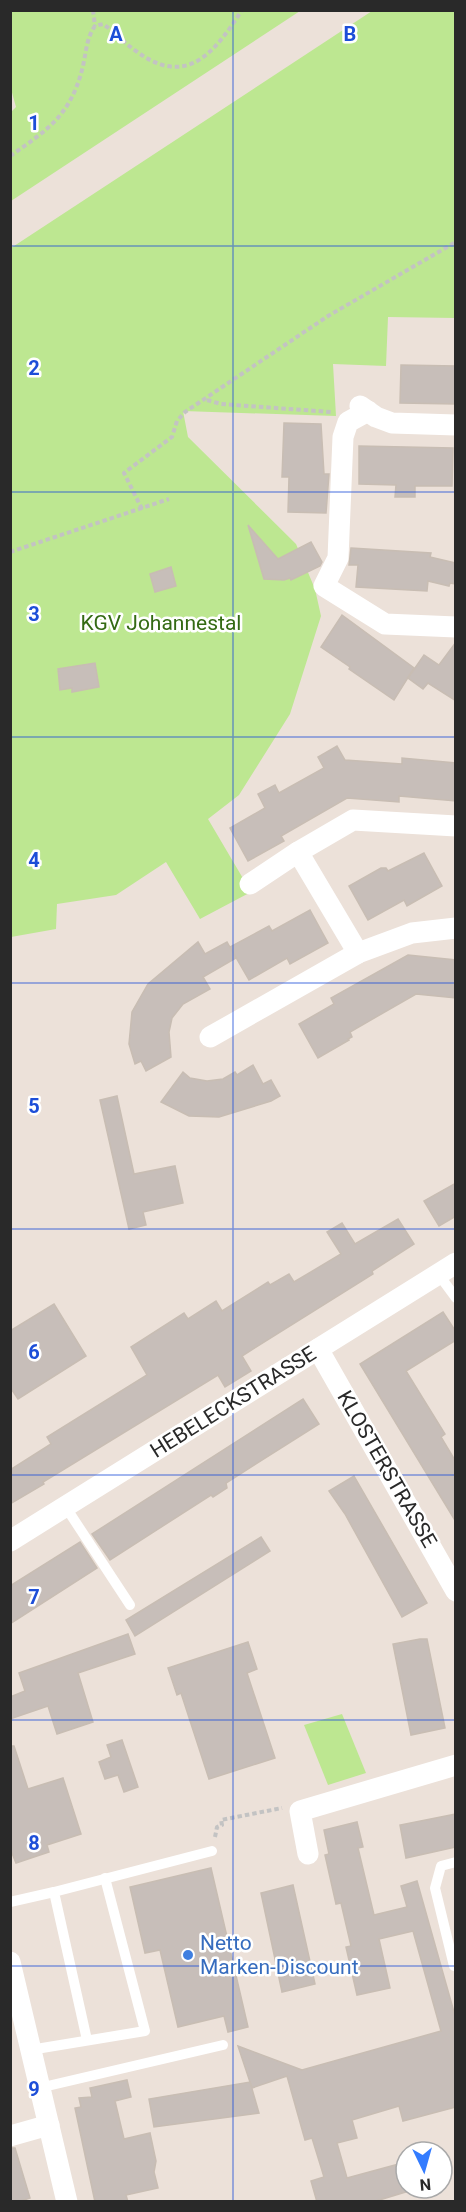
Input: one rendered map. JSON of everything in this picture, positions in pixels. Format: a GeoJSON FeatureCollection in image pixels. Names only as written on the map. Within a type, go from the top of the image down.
{"type":"FeatureCollection","features":[{"type":"Feature","properties":{"kind":"street"},"geometry":{"type":"LineString","coordinates":[[456,425],[392,423],[364,409],[348,422],[342,437],[338,558],[324,586],[385,624],[456,627]]}},
{"type":"Feature","properties":{"kind":"street"},"geometry":{"type":"LineString","coordinates":[[250,884],[298,852],[353,820],[456,826]]}},
{"type":"Feature","properties":{"kind":"street"},"geometry":{"type":"LineString","coordinates":[[298,852],[358,953]]}},
{"type":"Feature","properties":{"kind":"street"},"geometry":{"type":"LineString","coordinates":[[210,1037],[358,953],[412,933],[456,928]]}},
{"type":"Feature","properties":{"kind":"street","name":"HEBELECKSTRASSE"},"geometry":{"type":"LineString","coordinates":[[10,1541],[447,1269]]}},
{"type":"Feature","properties":{"kind":"street","name":"KLOSTERSTRASSE"},"geometry":{"type":"LineString","coordinates":[[318,1349],[450,1565],[456,1591]]}},
{"type":"Feature","properties":{"kind":"street"},"geometry":{"type":"LineString","coordinates":[[308,1854],[300,1811],[456,1765]]}},
{"type":"Feature","properties":{"kind":"street"},"geometry":{"type":"LineString","coordinates":[[10,1962],[67,2202]]}},
{"type":"Feature","properties":{"kind":"street"},"geometry":{"type":"LineString","coordinates":[[10,2136],[49,2125]]}},
{"type":"Feature","properties":{"kind":"lane"},"geometry":{"type":"LineString","coordinates":[[447,1269],[456,1298]]}},
{"type":"Feature","properties":{"kind":"lane"},"geometry":{"type":"LineString","coordinates":[[65,1506],[130,1605]]}},
{"type":"Feature","properties":{"kind":"lane"},"geometry":{"type":"LineString","coordinates":[[10,1902],[212,1851]]}},
{"type":"Feature","properties":{"kind":"lane"},"geometry":{"type":"LineString","coordinates":[[454,1966],[435,1888],[441,1866],[456,1862]]}},
{"type":"Feature","properties":{"kind":"lane"},"geometry":{"type":"LineString","coordinates":[[30,2050],[145,2031],[105,1878]]}},
{"type":"Feature","properties":{"kind":"lane"},"geometry":{"type":"LineString","coordinates":[[54,1892],[87,2040]]}},
{"type":"Feature","properties":{"kind":"lane"},"geometry":{"type":"LineString","coordinates":[[39,2088],[224,2045]]}},
{"type":"Feature","properties":{"kind":"path"},"geometry":{"type":"LineString","coordinates":[[93,10],[95,26]]}},
{"type":"Feature","properties":{"kind":"path"},"geometry":{"type":"LineString","coordinates":[[10,156],[54,123],[71,102],[83,68],[90,33],[95,26],[103,24],[135,51],[156,64],[179,67],[199,62],[215,48],[242,10]]}},
{"type":"Feature","properties":{"kind":"path"},"geometry":{"type":"LineString","coordinates":[[142,509],[124,473],[172,437],[177,421],[185,412],[328,316],[456,242]]}},
{"type":"Feature","properties":{"kind":"path"},"geometry":{"type":"LineString","coordinates":[[206,399],[221,404],[332,412],[364,409]]}},
{"type":"Feature","properties":{"kind":"path"},"geometry":{"type":"LineString","coordinates":[[10,552],[170,499]]}},
{"type":"Feature","properties":{"kind":"path"},"geometry":{"type":"LineString","coordinates":[[212,1851],[217,1827],[222,1825],[221,1820],[282,1808],[300,1811]]}},
{"type":"Feature","properties":{"kind":"green space"},"geometry":{"type":"Polygon","coordinates":[[[11,10],[300,11],[11,201],[11,112],[16,107],[11,89],[11,10]]]}},
{"type":"Feature","properties":{"kind":"green space","name":"KGV Johannestal"},"geometry":{"type":"Polygon","coordinates":[[[372,11],[455,11],[455,318],[388,317],[386,366],[333,364],[336,416],[183,411],[188,437],[296,544],[315,589],[321,616],[290,714],[239,795],[208,819],[251,892],[200,919],[166,862],[116,895],[57,904],[56,929],[11,937],[11,248],[372,11]]]}},
{"type":"Feature","properties":{"kind":"green space"},"geometry":{"type":"Polygon","coordinates":[[[342,1714],[366,1773],[328,1785],[304,1725],[342,1714]]]}},
{"type":"Feature","properties":{"kind":"building"},"geometry":{"type":"Polygon","coordinates":[[[401,365],[456,366],[456,404],[400,403],[401,365]]]}},
{"type":"Feature","properties":{"kind":"building"},"geometry":{"type":"Polygon","coordinates":[[[284,423],[321,424],[324,474],[329,474],[326,513],[288,512],[289,477],[282,477],[284,423]]]}},
{"type":"Feature","properties":{"kind":"building"},"geometry":{"type":"Polygon","coordinates":[[[359,446],[453,448],[452,486],[415,486],[415,497],[395,497],[396,485],[359,484],[359,446]]]}},
{"type":"Feature","properties":{"kind":"building"},"geometry":{"type":"Polygon","coordinates":[[[248,525],[278,559],[311,542],[322,562],[320,566],[291,580],[290,578],[264,579],[248,525]]]}},
{"type":"Feature","properties":{"kind":"building"},"geometry":{"type":"Polygon","coordinates":[[[351,548],[431,553],[430,557],[456,563],[456,584],[450,583],[449,586],[428,581],[427,591],[356,587],[358,565],[349,565],[351,548]]]}},
{"type":"Feature","properties":{"kind":"building"},"geometry":{"type":"Polygon","coordinates":[[[171,567],[176,586],[155,592],[150,574],[171,567]]]}},
{"type":"Feature","properties":{"kind":"building"},"geometry":{"type":"Polygon","coordinates":[[[342,615],[414,668],[394,700],[321,647],[342,615]]]}},
{"type":"Feature","properties":{"kind":"building"},"geometry":{"type":"Polygon","coordinates":[[[456,642],[456,701],[428,683],[423,689],[408,678],[424,655],[439,665],[456,642]]]}},
{"type":"Feature","properties":{"kind":"building"},"geometry":{"type":"Polygon","coordinates":[[[95,663],[99,687],[72,692],[72,688],[60,690],[58,669],[95,663]]]}},
{"type":"Feature","properties":{"kind":"building"},"geometry":{"type":"Polygon","coordinates":[[[337,746],[345,760],[402,764],[402,758],[456,763],[456,801],[399,796],[399,802],[347,798],[281,836],[284,841],[248,861],[230,828],[265,808],[258,794],[275,785],[279,793],[324,768],[318,757],[337,746]]]}},
{"type":"Feature","properties":{"kind":"building"},"geometry":{"type":"Polygon","coordinates":[[[424,853],[442,886],[407,906],[404,900],[368,920],[349,886],[381,868],[386,868],[388,871],[424,853]]]}},
{"type":"Feature","properties":{"kind":"building"},"geometry":{"type":"Polygon","coordinates":[[[310,910],[328,943],[290,964],[287,958],[249,980],[230,947],[269,926],[272,931],[310,910]]]}},
{"type":"Feature","properties":{"kind":"building"},"geometry":{"type":"Polygon","coordinates":[[[198,942],[205,954],[227,942],[236,958],[203,977],[210,989],[183,1004],[172,1018],[169,1032],[171,1057],[146,1071],[141,1061],[135,1064],[129,1044],[132,1012],[148,984],[198,942]]]}},
{"type":"Feature","properties":{"kind":"building"},"geometry":{"type":"Polygon","coordinates":[[[408,955],[456,960],[456,998],[416,994],[350,1032],[352,1037],[349,1040],[318,1058],[299,1024],[334,1004],[331,998],[408,955]]]}},
{"type":"Feature","properties":{"kind":"building"},"geometry":{"type":"Polygon","coordinates":[[[253,1065],[263,1084],[271,1080],[280,1096],[219,1117],[189,1116],[161,1102],[183,1072],[190,1078],[207,1081],[223,1079],[235,1072],[237,1075],[253,1065]]]}},
{"type":"Feature","properties":{"kind":"building"},"geometry":{"type":"Polygon","coordinates":[[[117,1096],[134,1174],[175,1166],[183,1203],[143,1212],[146,1225],[129,1229],[100,1100],[117,1096]]]}},
{"type":"Feature","properties":{"kind":"building"},"geometry":{"type":"Polygon","coordinates":[[[456,1183],[456,1216],[439,1226],[424,1201],[456,1183]]]}},
{"type":"Feature","properties":{"kind":"building"},"geometry":{"type":"Polygon","coordinates":[[[398,1219],[414,1244],[372,1271],[373,1274],[242,1356],[251,1371],[225,1387],[218,1375],[10,1504],[10,1470],[51,1444],[47,1437],[147,1375],[131,1347],[184,1313],[188,1319],[216,1301],[222,1311],[268,1282],[270,1285],[289,1274],[294,1282],[341,1254],[327,1232],[342,1223],[355,1244],[398,1219]]]}},
{"type":"Feature","properties":{"kind":"building"},"geometry":{"type":"Polygon","coordinates":[[[54,1304],[86,1356],[18,1399],[10,1387],[10,1331],[54,1304]]]}},
{"type":"Feature","properties":{"kind":"building"},"geometry":{"type":"Polygon","coordinates":[[[443,1312],[456,1332],[456,1340],[406,1371],[445,1434],[441,1437],[456,1462],[456,1522],[360,1364],[443,1312]]]}},
{"type":"Feature","properties":{"kind":"building"},"geometry":{"type":"Polygon","coordinates":[[[303,1399],[319,1424],[226,1483],[227,1488],[213,1497],[211,1495],[110,1560],[92,1534],[303,1399]]]}},
{"type":"Feature","properties":{"kind":"building"},"geometry":{"type":"Polygon","coordinates":[[[354,1476],[427,1603],[402,1617],[345,1514],[329,1491],[354,1476]]]}},
{"type":"Feature","properties":{"kind":"building"},"geometry":{"type":"Polygon","coordinates":[[[261,1537],[270,1551],[135,1636],[126,1620],[261,1537]]]}},
{"type":"Feature","properties":{"kind":"building"},"geometry":{"type":"Polygon","coordinates":[[[80,1542],[97,1568],[10,1624],[10,1586],[80,1542]]]}},
{"type":"Feature","properties":{"kind":"building"},"geometry":{"type":"Polygon","coordinates":[[[128,1634],[135,1654],[78,1673],[93,1722],[57,1734],[48,1706],[10,1719],[10,1697],[25,1691],[19,1673],[128,1634]]]}},
{"type":"Feature","properties":{"kind":"building"},"geometry":{"type":"Polygon","coordinates":[[[427,1639],[445,1728],[411,1735],[393,1644],[427,1639]]]}},
{"type":"Feature","properties":{"kind":"building"},"geometry":{"type":"Polygon","coordinates":[[[248,1642],[257,1669],[247,1673],[275,1758],[209,1779],[181,1693],[177,1695],[168,1668],[248,1642]]]}},
{"type":"Feature","properties":{"kind":"building"},"geometry":{"type":"Polygon","coordinates":[[[122,1740],[138,1787],[124,1792],[118,1775],[105,1779],[99,1762],[111,1757],[107,1745],[122,1740]]]}},
{"type":"Feature","properties":{"kind":"building"},"geometry":{"type":"Polygon","coordinates":[[[10,1746],[14,1746],[28,1789],[63,1778],[81,1834],[47,1845],[49,1852],[16,1863],[10,1848],[10,1746]]]}},
{"type":"Feature","properties":{"kind":"building"},"geometry":{"type":"Polygon","coordinates":[[[456,1814],[456,1847],[406,1858],[400,1825],[456,1814]]]}},
{"type":"Feature","properties":{"kind":"building"},"geometry":{"type":"Polygon","coordinates":[[[357,1822],[363,1847],[358,1848],[374,1915],[407,1907],[401,1886],[417,1881],[456,2019],[456,2107],[403,2121],[399,2106],[352,2120],[357,2138],[337,2143],[347,2178],[394,2165],[394,2196],[373,2202],[317,2202],[311,2181],[324,2177],[312,2138],[305,2140],[287,2076],[252,2088],[238,2046],[302,2070],[441,2031],[413,1931],[379,1939],[390,1988],[357,1995],[346,1947],[351,1946],[341,1903],[336,1904],[325,1855],[329,1854],[324,1830],[357,1822]]]}},
{"type":"Feature","properties":{"kind":"building"},"geometry":{"type":"Polygon","coordinates":[[[211,1868],[248,2027],[228,2032],[224,2016],[178,2027],[160,1950],[145,1953],[130,1887],[211,1868]]]}},
{"type":"Feature","properties":{"kind":"building"},"geometry":{"type":"Polygon","coordinates":[[[293,1885],[315,1984],[282,1992],[261,1893],[293,1885]]]}},
{"type":"Feature","properties":{"kind":"building"},"geometry":{"type":"Polygon","coordinates":[[[127,2080],[131,2097],[115,2101],[124,2139],[150,2133],[156,2161],[154,2172],[158,2188],[126,2195],[128,2202],[95,2202],[75,2108],[81,2107],[79,2098],[92,2097],[90,2088],[127,2080]]]}},
{"type":"Feature","properties":{"kind":"building"},"geometry":{"type":"Polygon","coordinates":[[[250,2082],[259,2113],[154,2127],[149,2099],[250,2082]]]}},
{"type":"Feature","properties":{"kind":"building"},"geometry":{"type":"Polygon","coordinates":[[[10,2148],[15,2148],[30,2198],[18,2202],[10,2202],[10,2148]]]}},
{"type":"Feature","properties":{"kind":"place","name":"Netto Marken-Discount"},"geometry":{"type":"Point","coordinates":[188,1955]}}]}
